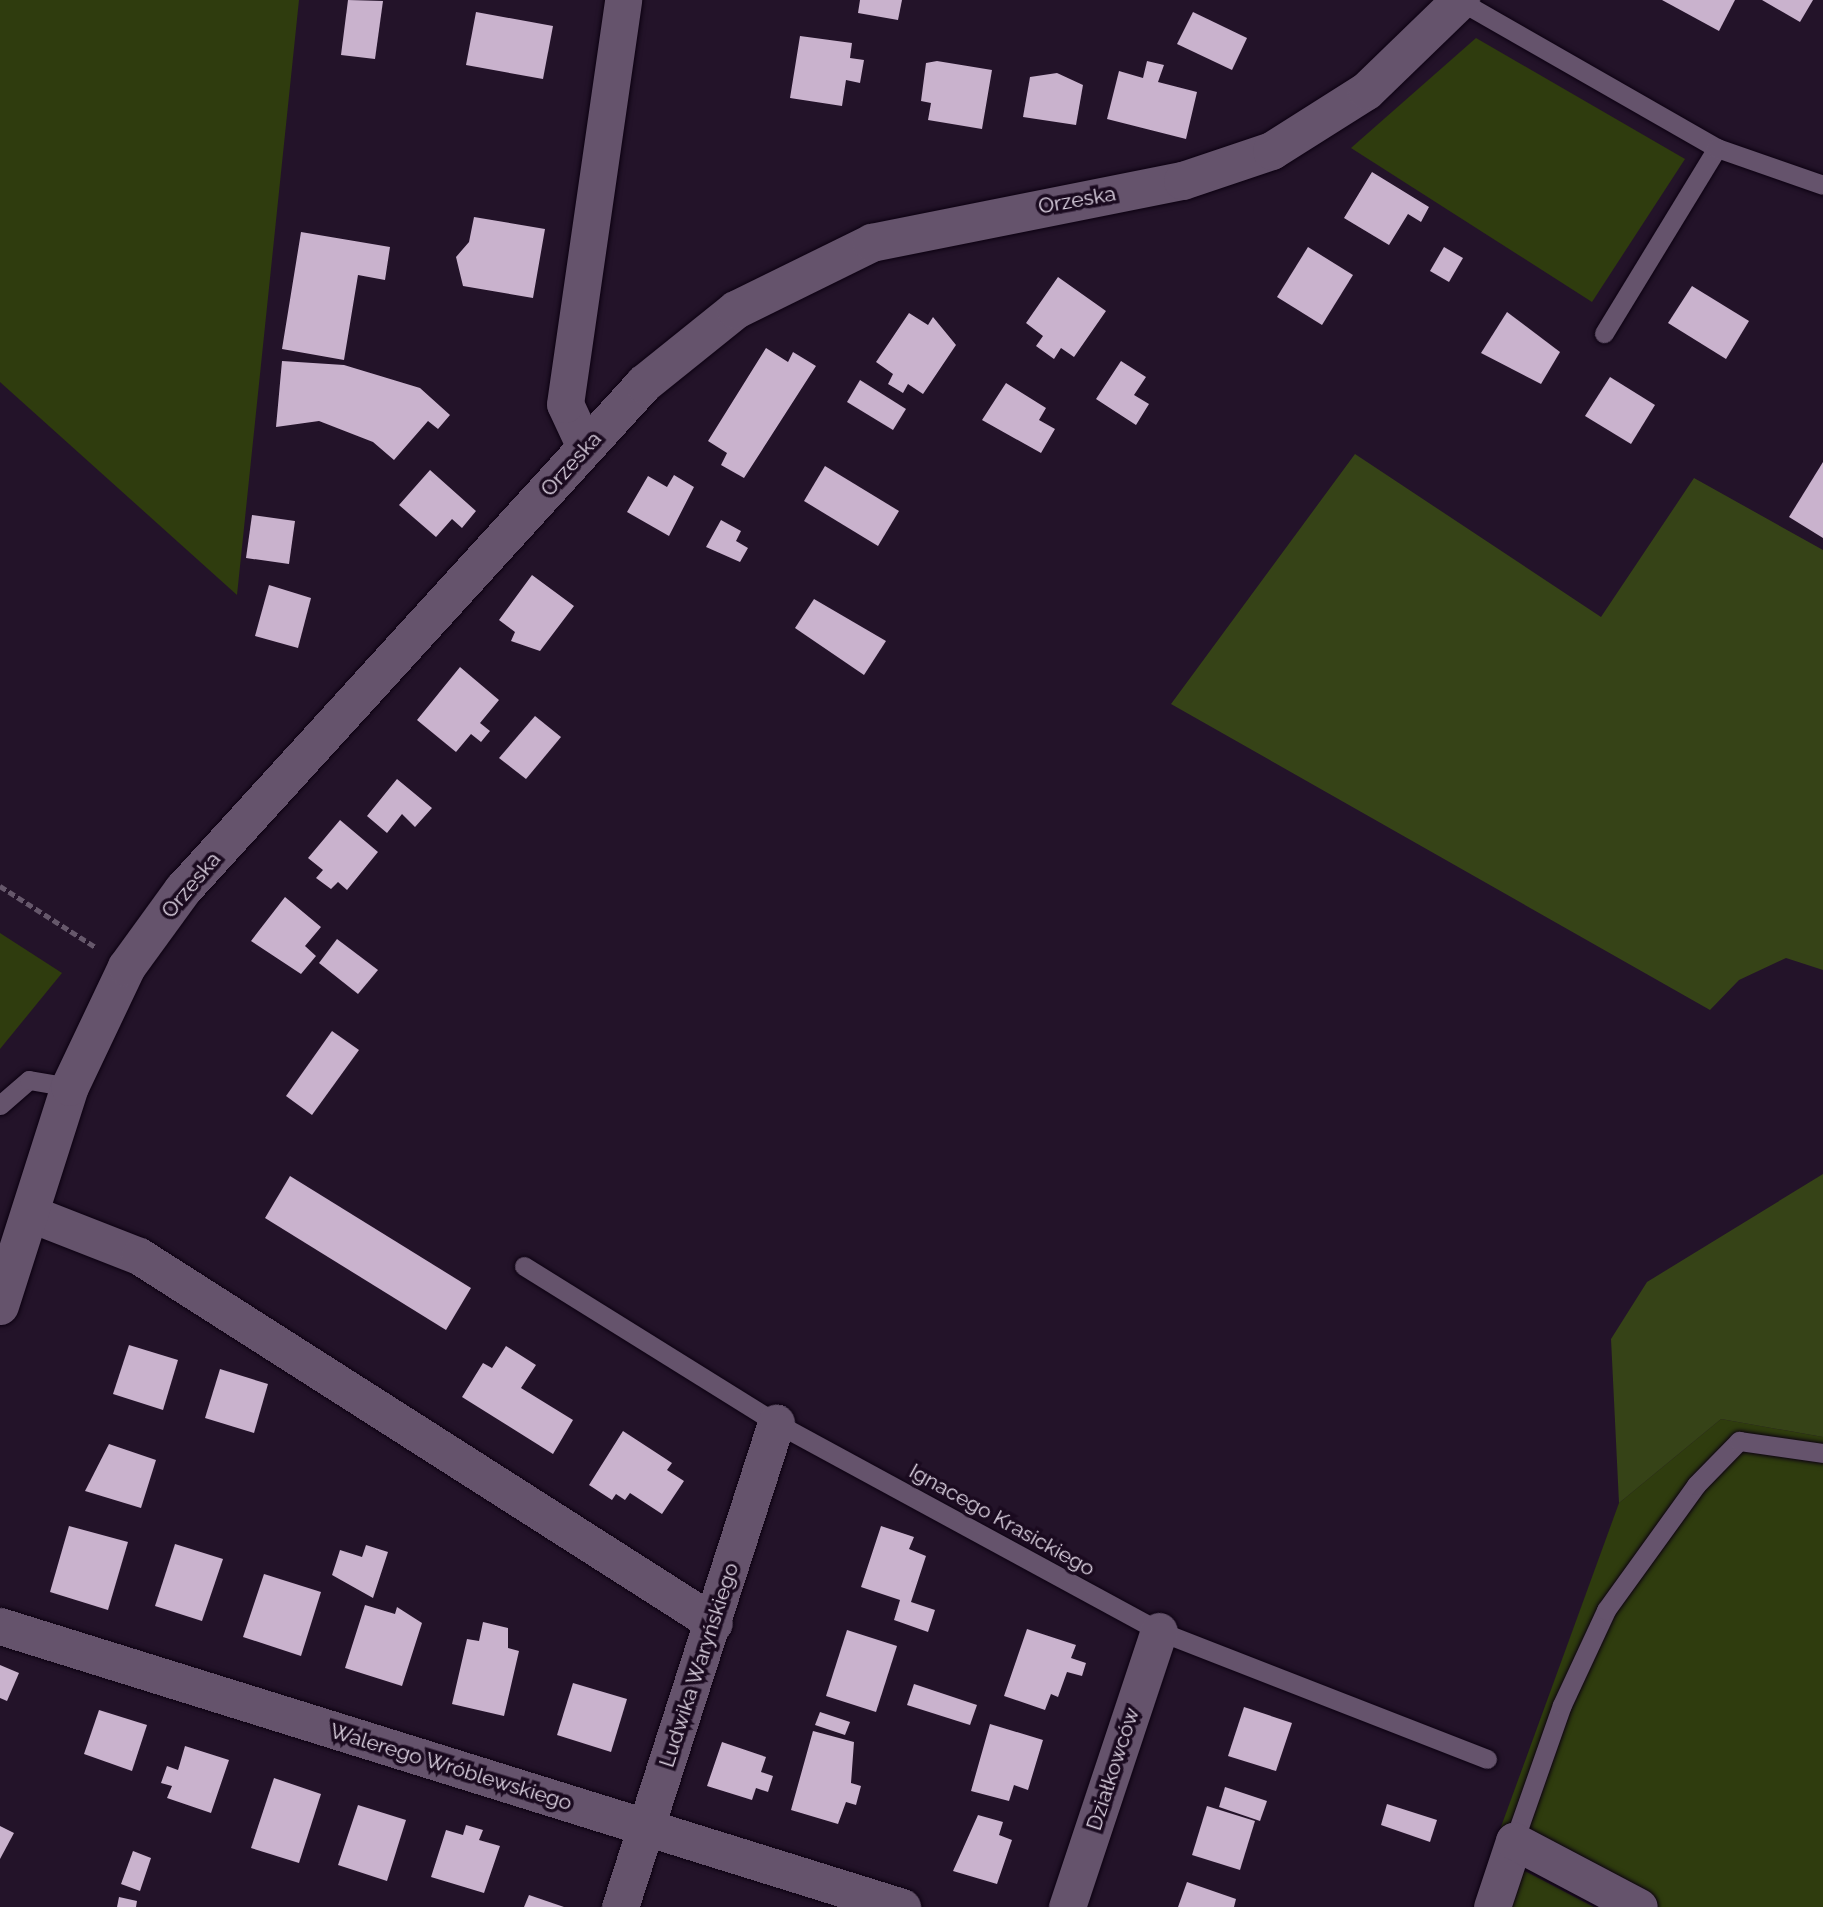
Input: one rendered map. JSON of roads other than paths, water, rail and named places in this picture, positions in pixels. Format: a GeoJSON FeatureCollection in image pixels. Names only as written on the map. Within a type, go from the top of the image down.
{"type":"FeatureCollection","features":[{"type":"Feature","properties":{"kind":"street"},"geometry":{"type":"LineString","coordinates":[[585,447],[565,404],[623,0]]}},
{"type":"Feature","properties":{"kind":"street","name":"Orzeska"},"geometry":{"type":"LineString","coordinates":[[0,1306],[70,1087],[127,967],[183,890],[585,447],[691,344],[736,310],[825,261],[919,229],[1183,181],[1272,151],[1367,91],[1461,1]]}},
{"type":"Feature","properties":{"kind":"street"},"geometry":{"type":"LineString","coordinates":[[29,1213],[139,1256],[714,1623]]}},
{"type":"Feature","properties":{"kind":"street","name":"Ludwika Waryńskiego"},"geometry":{"type":"LineString","coordinates":[[620,1907],[714,1623],[776,1423]]}},
{"type":"Feature","properties":{"kind":"street","name":"Walerego Wróblewskiego"},"geometry":{"type":"LineString","coordinates":[[0,1626],[902,1907]]}},
{"type":"Feature","properties":{"kind":"street","name":"Działkowców"},"geometry":{"type":"LineString","coordinates":[[1067,1907],[1159,1631]]}},
{"type":"Feature","properties":{"kind":"street"},"geometry":{"type":"LineString","coordinates":[[1492,1907],[1514,1840],[1639,1907]]}},
{"type":"Feature","properties":{"kind":"lane"},"geometry":{"type":"LineString","coordinates":[[1461,1],[1717,148],[1823,185]]}},
{"type":"Feature","properties":{"kind":"lane"},"geometry":{"type":"LineString","coordinates":[[1604,333],[1717,148]]}},
{"type":"Feature","properties":{"kind":"lane"},"geometry":{"type":"LineString","coordinates":[[0,1105],[7,1084],[29,1080],[70,1087]]}},
{"type":"Feature","properties":{"kind":"lane","name":"Ignacego Krasickiego"},"geometry":{"type":"LineString","coordinates":[[524,1266],[776,1423],[1159,1631],[1487,1759]]}},
{"type":"Feature","properties":{"kind":"lane"},"geometry":{"type":"LineString","coordinates":[[1514,1840],[1563,1705],[1606,1611],[1696,1485],[1739,1441],[1823,1453]]}}]}
